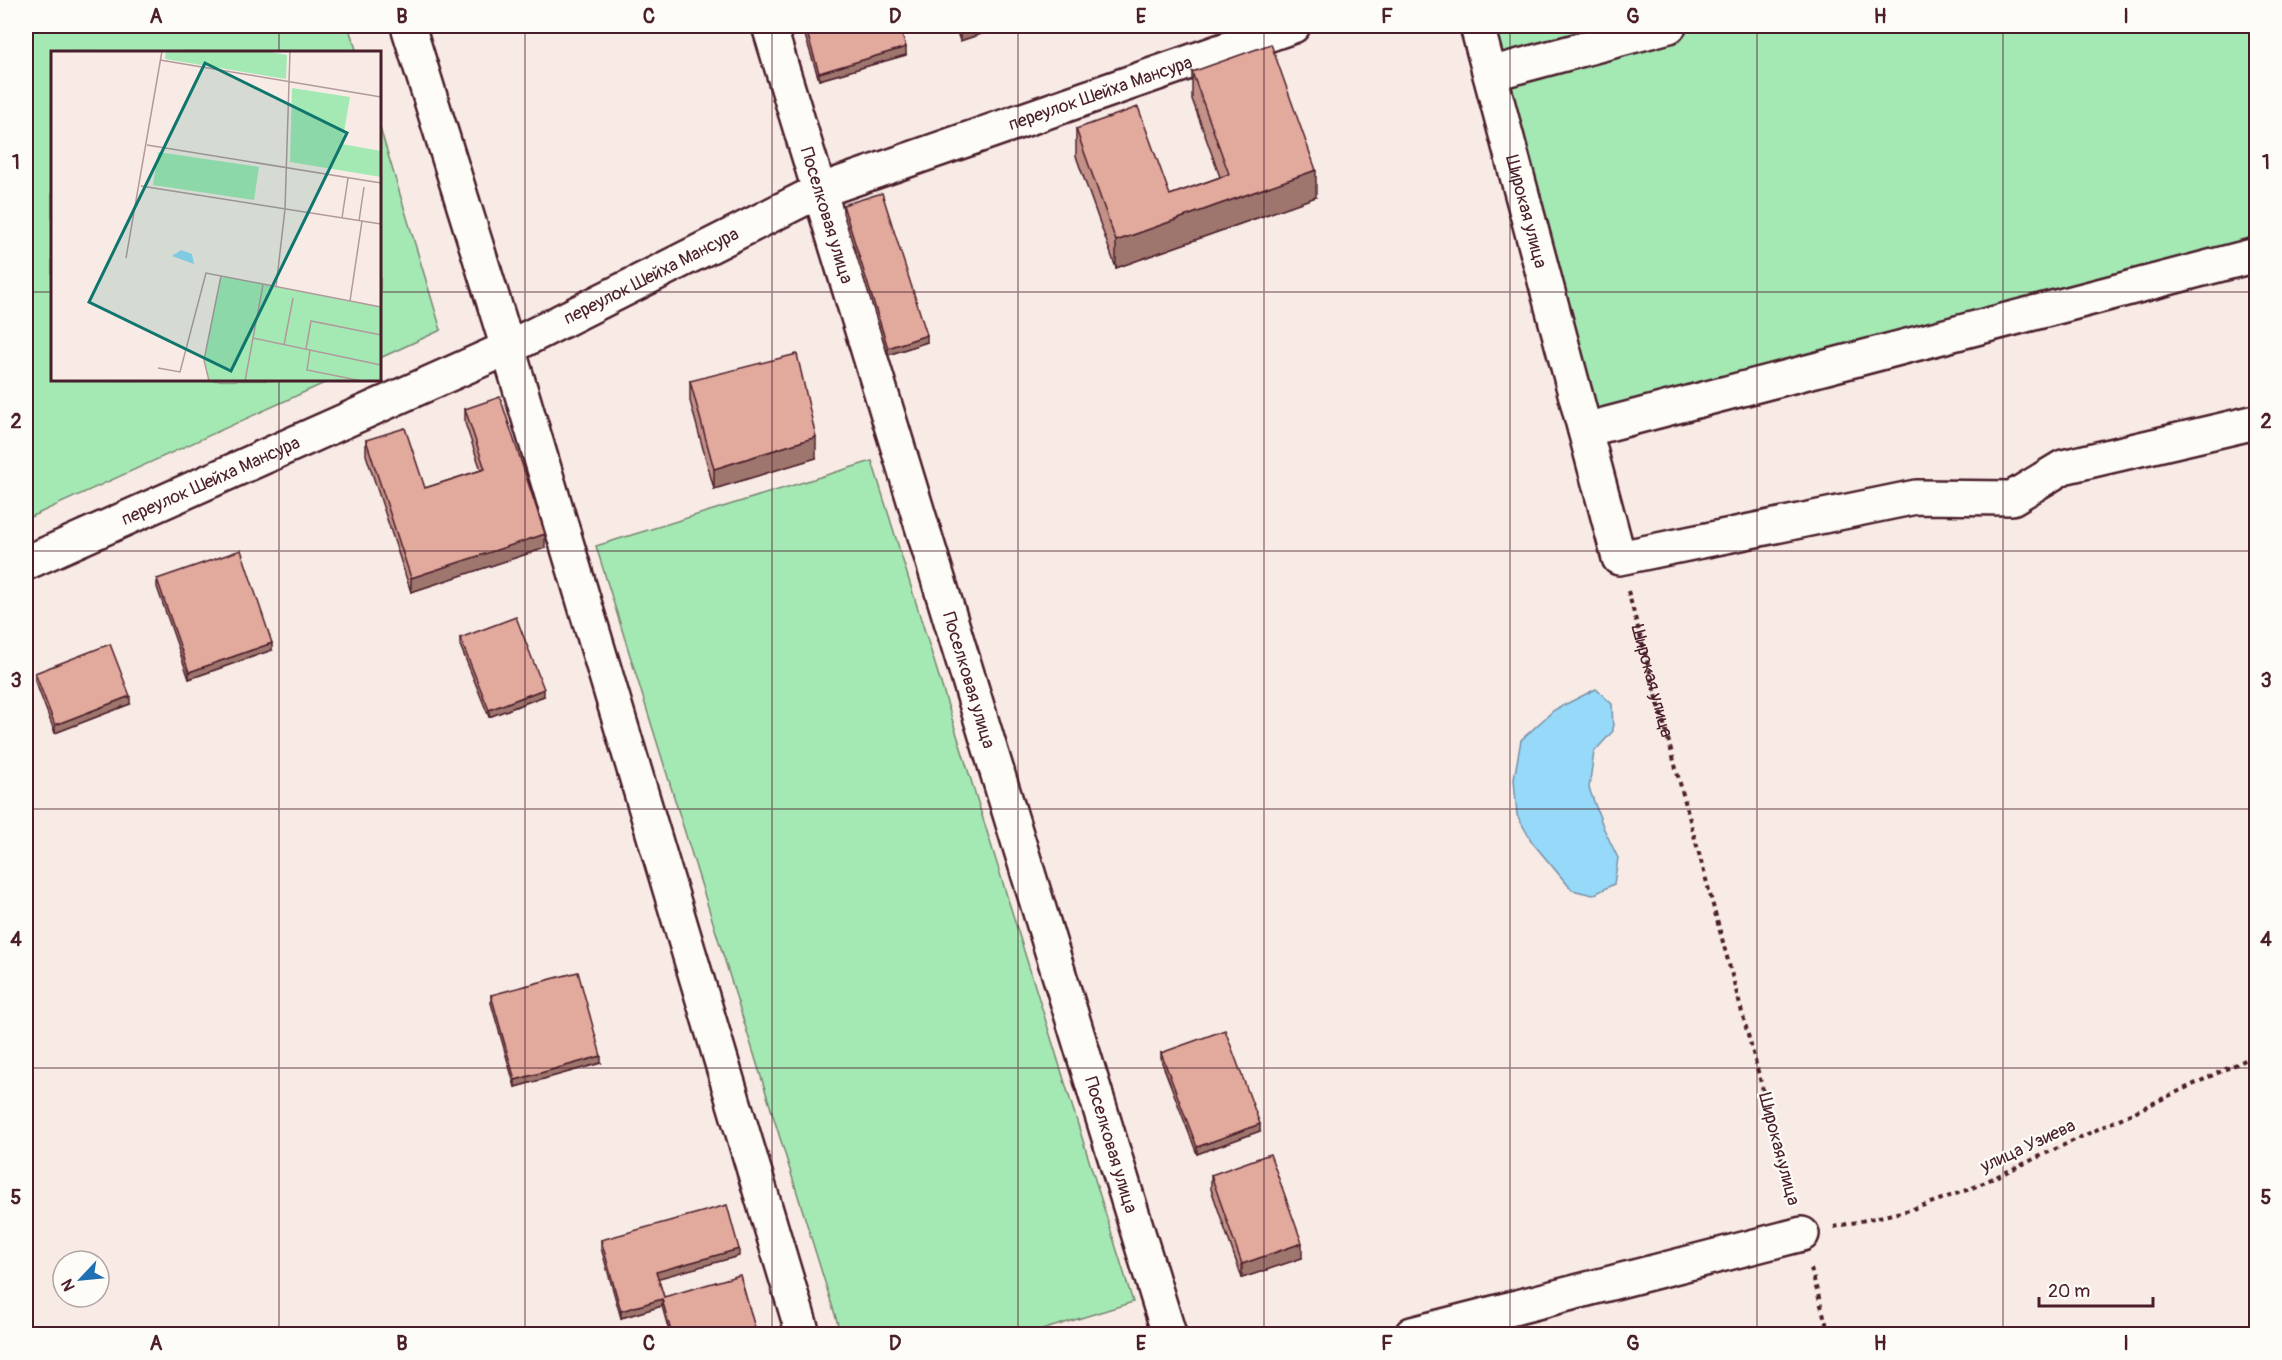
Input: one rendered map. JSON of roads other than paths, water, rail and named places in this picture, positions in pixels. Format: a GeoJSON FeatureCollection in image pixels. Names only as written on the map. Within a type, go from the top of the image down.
{"type":"FeatureCollection","features":[{"type":"Feature","properties":{"kind":"street"},"geometry":{"type":"LineString","coordinates":[[408,26],[508,348],[803,1335]]}},
{"type":"Feature","properties":{"kind":"street","name":"Поселковая улица"},"geometry":{"type":"LineString","coordinates":[[769,26],[1169,1335]]}},
{"type":"Feature","properties":{"kind":"street","name":"переулок Шейха Мансура"},"geometry":{"type":"LineString","coordinates":[[26,563],[508,348],[819,191],[1293,26]]}},
{"type":"Feature","properties":{"kind":"street","name":"Широкая улица"},"geometry":{"type":"LineString","coordinates":[[1477,26],[1619,558],[1916,497],[2012,498],[2063,467],[2256,422]]}},
{"type":"Feature","properties":{"kind":"street"},"geometry":{"type":"LineString","coordinates":[[1490,74],[1669,26]]}},
{"type":"Feature","properties":{"kind":"street"},"geometry":{"type":"LineString","coordinates":[[1585,430],[2256,255]]}},
{"type":"Feature","properties":{"kind":"street"},"geometry":{"type":"LineString","coordinates":[[1412,1335],[1802,1234]]}},
{"type":"Feature","properties":{"kind":"water"},"geometry":{"type":"Polygon","coordinates":[[[1596,689],[1612,704],[1613,731],[1594,752],[1589,788],[1604,829],[1618,858],[1614,884],[1593,895],[1572,890],[1532,842],[1517,815],[1514,779],[1521,740],[1554,710],[1596,689]]]}}]}
